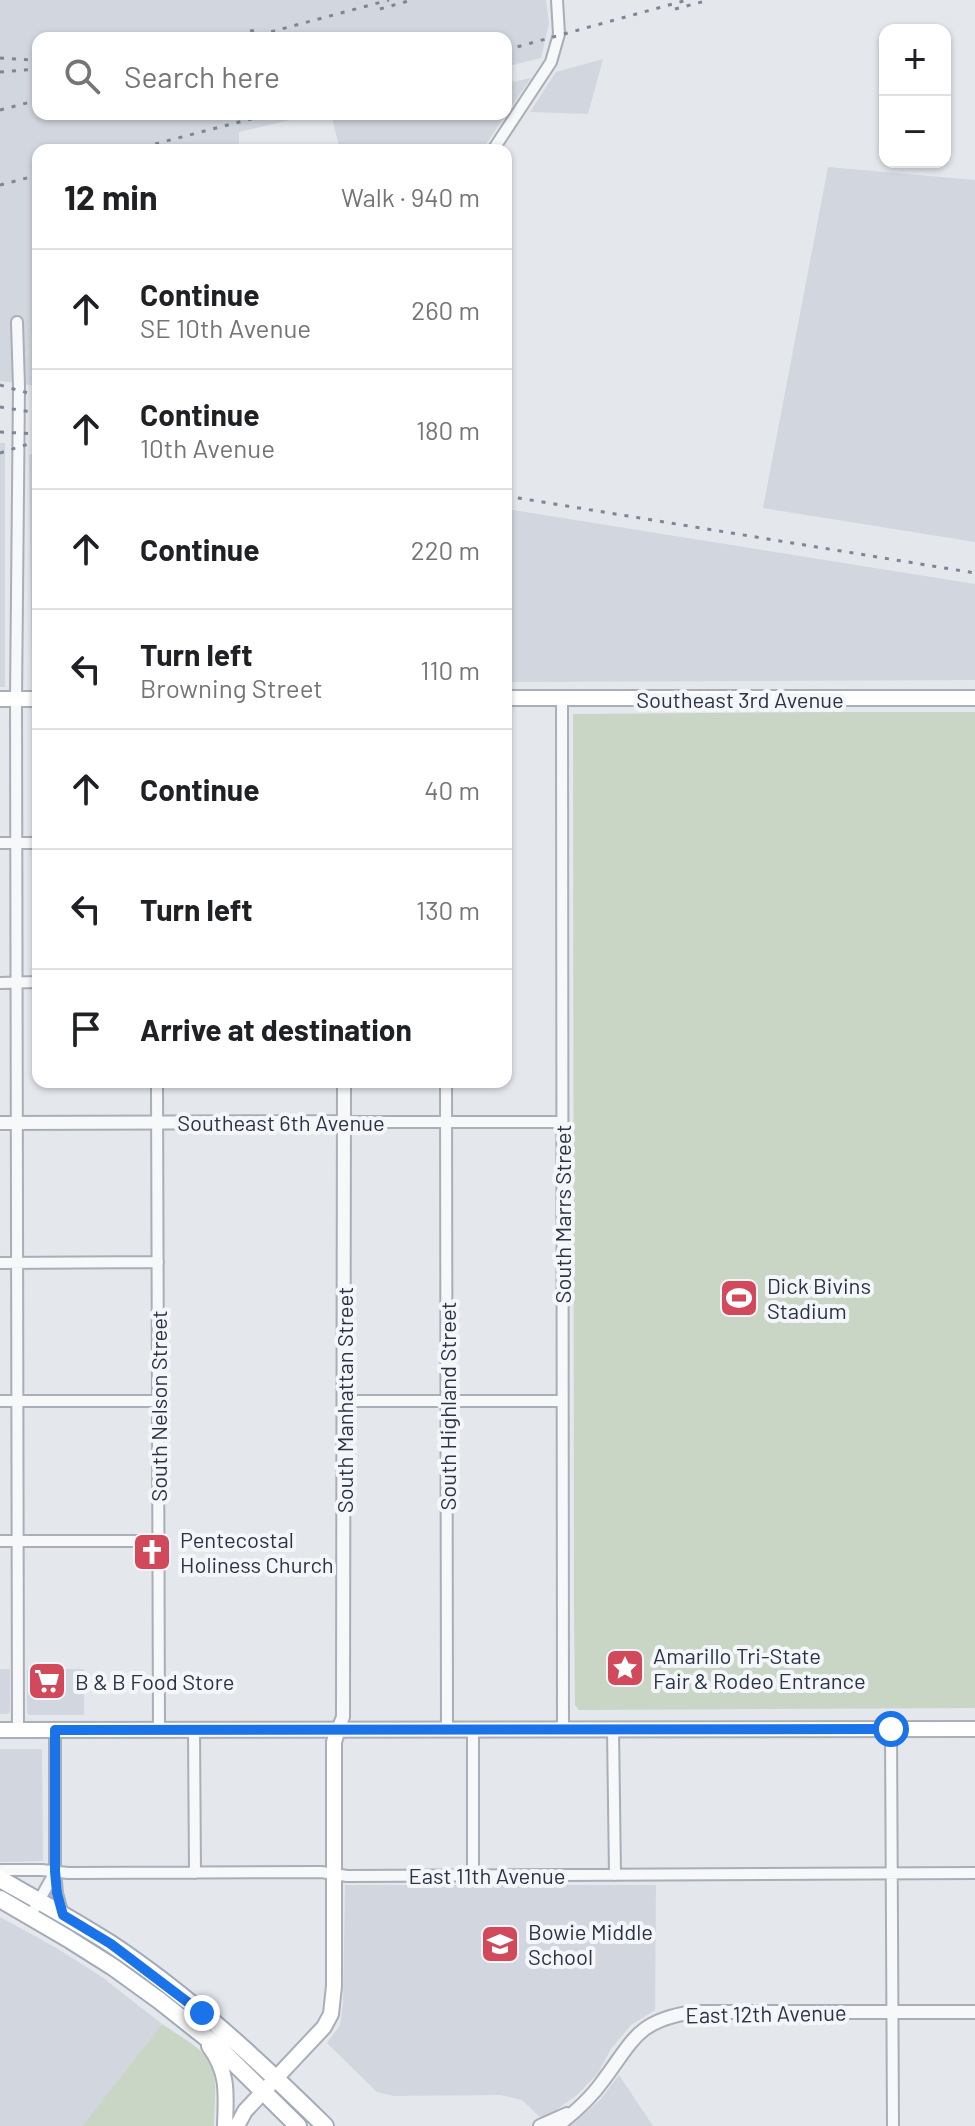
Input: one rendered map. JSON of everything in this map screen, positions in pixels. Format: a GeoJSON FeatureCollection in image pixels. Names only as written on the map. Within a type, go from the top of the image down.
{"type":"FeatureCollection","features":[{"type":"Feature","properties":{"kind":"main road","name":"Southeast 3rd Avenue"},"geometry":{"type":"LineString","coordinates":[[512,698],[975,698]]}},
{"type":"Feature","properties":{"kind":"main road"},"geometry":{"type":"LineString","coordinates":[[0,699],[32,699]]}},
{"type":"Feature","properties":{"kind":"main road","name":"South Manhattan Street"},"geometry":{"type":"LineString","coordinates":[[237,2126],[245,2111],[324,2027],[331,2014],[334,1986],[334,1742],[338,1729]]}},
{"type":"Feature","properties":{"kind":"main road"},"geometry":{"type":"LineString","coordinates":[[0,1730],[975,1729]]}},
{"type":"Feature","properties":{"kind":"main road"},"geometry":{"type":"LineString","coordinates":[[0,1879],[218,2047],[298,2126]]}},
{"type":"Feature","properties":{"kind":"main road"},"geometry":{"type":"LineString","coordinates":[[0,1899],[63,1915],[111,1944],[202,2013],[325,2126]]}},
{"type":"Feature","properties":{"kind":"main road"},"geometry":{"type":"LineString","coordinates":[[199,2033],[220,2060],[224,2072],[225,2126]]}},
{"type":"Feature","properties":{"kind":"street"},"geometry":{"type":"LineString","coordinates":[[497,144],[551,62],[559,34],[557,0]]}},
{"type":"Feature","properties":{"kind":"street"},"geometry":{"type":"LineString","coordinates":[[17,322],[18,1730]]}},
{"type":"Feature","properties":{"kind":"street","name":"South Marrs Street"},"geometry":{"type":"LineString","coordinates":[[562,699],[563,1729]]}},
{"type":"Feature","properties":{"kind":"street"},"geometry":{"type":"LineString","coordinates":[[0,843],[32,843]]}},
{"type":"Feature","properties":{"kind":"street"},"geometry":{"type":"LineString","coordinates":[[0,983],[32,982]]}},
{"type":"Feature","properties":{"kind":"street","name":"South Nelson Street"},"geometry":{"type":"LineString","coordinates":[[157,1088],[159,1730]]}},
{"type":"Feature","properties":{"kind":"street","name":"South Manhattan Street"},"geometry":{"type":"LineString","coordinates":[[338,1729],[343,1717],[344,1088]]}},
{"type":"Feature","properties":{"kind":"street","name":"South Highland Street"},"geometry":{"type":"LineString","coordinates":[[446,1088],[447,1730]]}},
{"type":"Feature","properties":{"kind":"street","name":"Southeast 6th Avenue"},"geometry":{"type":"LineString","coordinates":[[0,1123],[562,1122]]}},
{"type":"Feature","properties":{"kind":"street"},"geometry":{"type":"LineString","coordinates":[[0,1263],[158,1262]]}},
{"type":"Feature","properties":{"kind":"street"},"geometry":{"type":"LineString","coordinates":[[0,1401],[158,1401]]}},
{"type":"Feature","properties":{"kind":"street"},"geometry":{"type":"LineString","coordinates":[[344,1401],[562,1401]]}},
{"type":"Feature","properties":{"kind":"street"},"geometry":{"type":"LineString","coordinates":[[0,1541],[158,1541]]}},
{"type":"Feature","properties":{"kind":"street"},"geometry":{"type":"LineString","coordinates":[[473,1729],[473,1875]]}},
{"type":"Feature","properties":{"kind":"street"},"geometry":{"type":"LineString","coordinates":[[613,1729],[615,1875]]}},
{"type":"Feature","properties":{"kind":"street"},"geometry":{"type":"LineString","coordinates":[[891,1729],[893,2126]]}},
{"type":"Feature","properties":{"kind":"street"},"geometry":{"type":"LineString","coordinates":[[55,1730],[55,1871],[63,1915]]}},
{"type":"Feature","properties":{"kind":"street"},"geometry":{"type":"LineString","coordinates":[[194,1730],[195,1873]]}},
{"type":"Feature","properties":{"kind":"street","name":"East 11th Avenue"},"geometry":{"type":"LineString","coordinates":[[0,1870],[473,1875],[975,1873]]}},
{"type":"Feature","properties":{"kind":"street"},"geometry":{"type":"LineString","coordinates":[[35,1908],[55,1871]]}},
{"type":"Feature","properties":{"kind":"street","name":"East 12th Avenue"},"geometry":{"type":"LineString","coordinates":[[557,2126],[577,2110],[604,2080],[632,2038],[645,2027],[670,2016],[693,2012],[975,2012]]}},
{"type":"Feature","properties":{"kind":"street"},"geometry":{"type":"LineString","coordinates":[[540,2126],[577,2110]]}},
{"type":"Feature","properties":{"kind":"shaded area"},"geometry":{"type":"Polygon","coordinates":[[[0,0],[546,0],[549,23],[541,58],[512,65],[512,32],[32,32],[32,120],[290,120],[239,132],[239,144],[32,144],[32,385],[0,381],[0,0]]]}},
{"type":"Feature","properties":{"kind":"shaded area"},"geometry":{"type":"Polygon","coordinates":[[[603,59],[588,114],[530,112],[556,72],[603,59]]]}},
{"type":"Feature","properties":{"kind":"shaded area"},"geometry":{"type":"Polygon","coordinates":[[[512,78],[513,82],[531,78],[512,106],[512,78]]]}},
{"type":"Feature","properties":{"kind":"shaded area"},"geometry":{"type":"Polygon","coordinates":[[[332,120],[502,120],[486,144],[338,144],[332,120]]]}},
{"type":"Feature","properties":{"kind":"shaded area"},"geometry":{"type":"Polygon","coordinates":[[[828,167],[975,180],[975,542],[763,508],[828,167]]]}},
{"type":"Feature","properties":{"kind":"shaded area"},"geometry":{"type":"Polygon","coordinates":[[[0,443],[5,443],[5,687],[0,687],[0,443]]]}},
{"type":"Feature","properties":{"kind":"shaded area"},"geometry":{"type":"Polygon","coordinates":[[[32,454],[32,686],[29,455],[32,454]]]}},
{"type":"Feature","properties":{"kind":"shaded area"},"geometry":{"type":"Polygon","coordinates":[[[512,510],[975,584],[975,680],[512,682],[512,510]]]}},
{"type":"Feature","properties":{"kind":"shaded area"},"geometry":{"type":"Polygon","coordinates":[[[0,1669],[10,1669],[8,1714],[0,1714],[0,1669]]]}},
{"type":"Feature","properties":{"kind":"shaded area"},"geometry":{"type":"Polygon","coordinates":[[[27,1669],[84,1669],[84,1715],[29,1715],[27,1669]]]}},
{"type":"Feature","properties":{"kind":"shaded area"},"geometry":{"type":"Polygon","coordinates":[[[0,1749],[42,1749],[43,1861],[0,1862],[0,1749]]]}},
{"type":"Feature","properties":{"kind":"shaded area","name":"Bowie Middle School"},"geometry":{"type":"Polygon","coordinates":[[[345,1885],[656,1885],[655,2010],[631,2025],[611,2049],[598,2073],[578,2094],[543,2120],[522,2100],[501,2095],[394,2096],[377,2092],[327,2043],[340,2025],[343,2003],[345,1885]]]}},
{"type":"Feature","properties":{"kind":"shaded area"},"geometry":{"type":"Polygon","coordinates":[[[0,1917],[102,1977],[162,2024],[82,2126],[0,2126],[0,1917]]]}},
{"type":"Feature","properties":{"kind":"shaded area"},"geometry":{"type":"Polygon","coordinates":[[[619,2075],[653,2126],[570,2126],[600,2100],[619,2075]]]}},
{"type":"Feature","properties":{"kind":"green space"},"geometry":{"type":"Polygon","coordinates":[[[975,712],[975,1708],[579,1710],[575,1705],[574,1614],[573,714],[975,712]]]}},
{"type":"Feature","properties":{"kind":"green space"},"geometry":{"type":"Polygon","coordinates":[[[162,2024],[196,2047],[211,2063],[215,2085],[214,2126],[82,2126],[162,2024]]]}},
{"type":"Feature","properties":{"kind":"railway"},"geometry":{"type":"LineString","coordinates":[[270,32],[389,0]]}},
{"type":"Feature","properties":{"kind":"railway"},"geometry":{"type":"LineString","coordinates":[[380,9],[412,0]]}},
{"type":"Feature","properties":{"kind":"railway"},"geometry":{"type":"LineString","coordinates":[[512,48],[687,0]]}},
{"type":"Feature","properties":{"kind":"railway"},"geometry":{"type":"LineString","coordinates":[[675,9],[709,0]]}},
{"type":"Feature","properties":{"kind":"railway"},"geometry":{"type":"LineString","coordinates":[[248,32],[258,29]]}},
{"type":"Feature","properties":{"kind":"railway"},"geometry":{"type":"LineString","coordinates":[[0,58],[30,60]]}},
{"type":"Feature","properties":{"kind":"railway"},"geometry":{"type":"LineString","coordinates":[[0,72],[32,69]]}},
{"type":"Feature","properties":{"kind":"railway"},"geometry":{"type":"LineString","coordinates":[[0,110],[32,102]]}},
{"type":"Feature","properties":{"kind":"railway"},"geometry":{"type":"LineString","coordinates":[[155,144],[247,120]]}},
{"type":"Feature","properties":{"kind":"railway"},"geometry":{"type":"LineString","coordinates":[[0,185],[32,177]]}},
{"type":"Feature","properties":{"kind":"railway"},"geometry":{"type":"LineString","coordinates":[[0,385],[32,394]]}},
{"type":"Feature","properties":{"kind":"railway"},"geometry":{"type":"LineString","coordinates":[[0,407],[32,412]]}},
{"type":"Feature","properties":{"kind":"railway"},"geometry":{"type":"LineString","coordinates":[[0,432],[32,434]]}},
{"type":"Feature","properties":{"kind":"railway"},"geometry":{"type":"LineString","coordinates":[[0,453],[32,443]]}},
{"type":"Feature","properties":{"kind":"railway"},"geometry":{"type":"LineString","coordinates":[[512,497],[975,573]]}},
{"type":"Feature","properties":{"kind":"place","name":"Dick Bivins Stadium"},"geometry":{"type":"Point","coordinates":[739,1298]}},
{"type":"Feature","properties":{"kind":"place","name":"Pentecostal Holiness Church"},"geometry":{"type":"Point","coordinates":[152,1552]}},
{"type":"Feature","properties":{"kind":"place","name":"Amarillo Tri-State Fair & Rodeo Entrance"},"geometry":{"type":"Point","coordinates":[625,1668]}},
{"type":"Feature","properties":{"kind":"place","name":"B & B Food Store"},"geometry":{"type":"Point","coordinates":[47,1681]}},
{"type":"Feature","properties":{"kind":"place","name":"Bowie Middle School"},"geometry":{"type":"Point","coordinates":[500,1944]}},
{"type":"Feature","properties":{"kind":"route"},"geometry":{"type":"LineString","coordinates":[[202,2013],[111,1944],[63,1915],[55,1871],[55,1730],[891,1729]]}}]}
